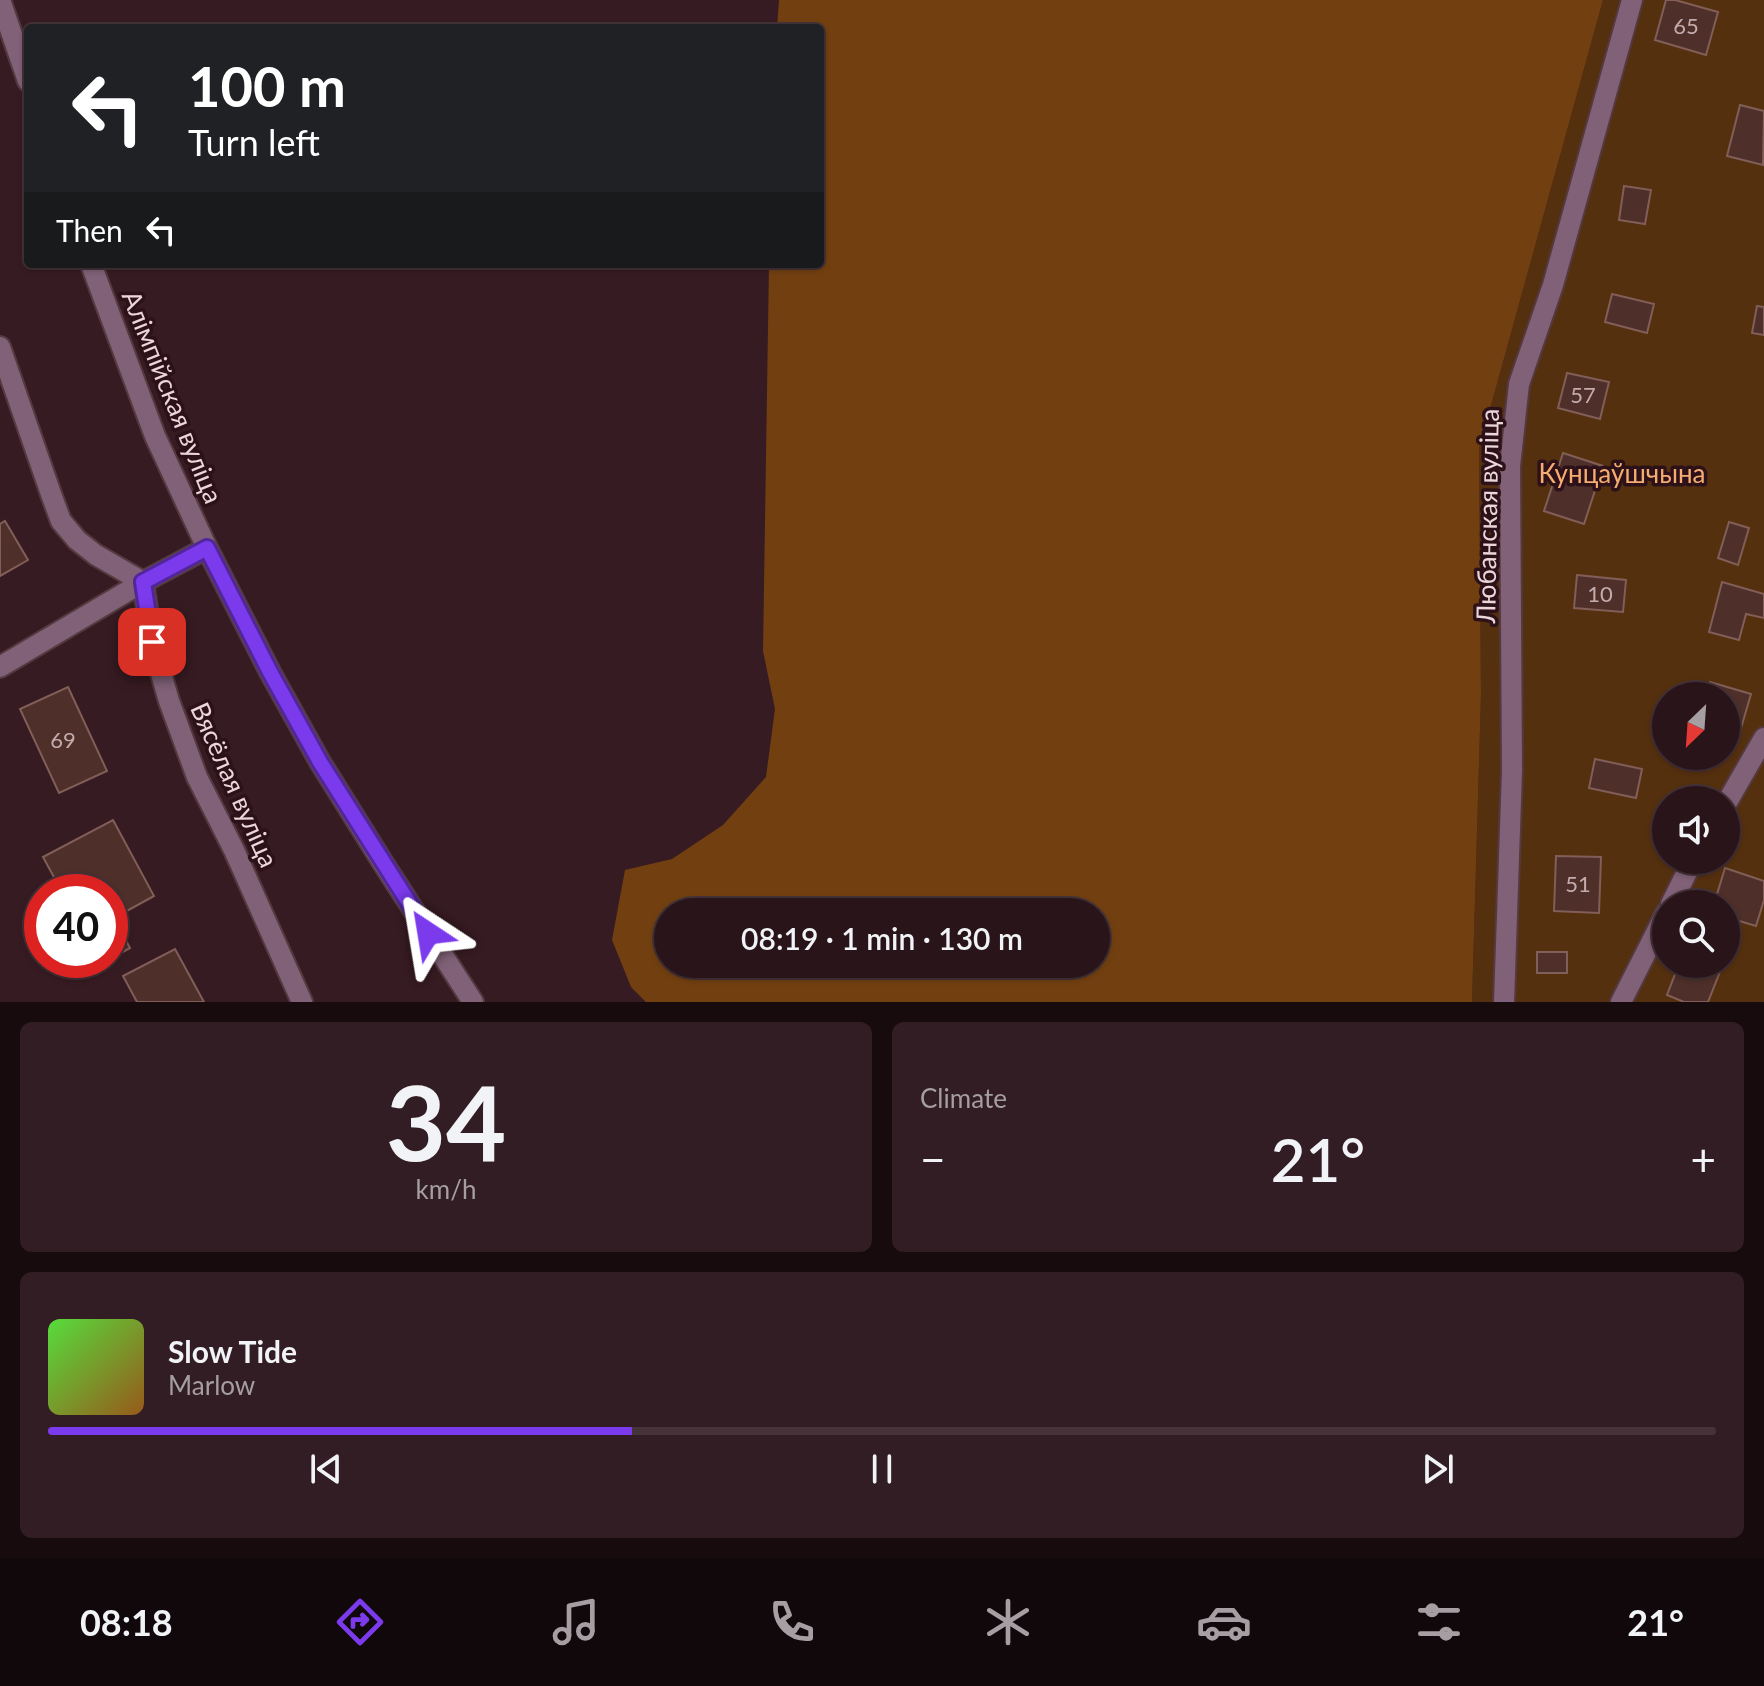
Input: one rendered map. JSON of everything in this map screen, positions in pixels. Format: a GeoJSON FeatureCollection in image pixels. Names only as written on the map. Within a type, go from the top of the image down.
{"type":"FeatureCollection","features":[{"type":"Feature","properties":{"kind":"street"},"geometry":{"type":"LineString","coordinates":[[0,0],[24,69]]}},
{"type":"Feature","properties":{"kind":"street","name":"Любанская вуліца"},"geometry":{"type":"LineString","coordinates":[[1504,1002],[1512,771],[1510,466],[1519,384],[1553,285],[1632,0]]}},
{"type":"Feature","properties":{"kind":"street","name":"Алімпійская вуліца"},"geometry":{"type":"LineString","coordinates":[[92,268],[155,436],[270,672],[320,762],[473,1002]]}},
{"type":"Feature","properties":{"kind":"street"},"geometry":{"type":"LineString","coordinates":[[0,347],[61,521],[77,540],[96,555],[143,582]]}},
{"type":"Feature","properties":{"kind":"street"},"geometry":{"type":"LineString","coordinates":[[0,667],[143,582],[207,548]]}},
{"type":"Feature","properties":{"kind":"street","name":"Вясёлая вуліца"},"geometry":{"type":"LineString","coordinates":[[143,582],[152,642],[169,701],[197,777],[234,850],[302,1002]]}},
{"type":"Feature","properties":{"kind":"street"},"geometry":{"type":"LineString","coordinates":[[1736,786],[1764,738]]}},
{"type":"Feature","properties":{"kind":"street"},"geometry":{"type":"LineString","coordinates":[[1621,1002],[1652,941]]}},
{"type":"Feature","properties":{"kind":"green space","name":"Кунцаўшчына"},"geometry":{"type":"Polygon","coordinates":[[[1603,0],[1764,0],[1764,1002],[1472,1002],[1481,695],[1479,449],[1603,0]]]}},
{"type":"Feature","properties":{"kind":"shaded area"},"geometry":{"type":"Polygon","coordinates":[[[779,0],[1603,0],[1479,449],[1481,695],[1472,1002],[646,1002],[631,987],[612,940],[625,870],[672,859],[723,825],[766,777],[775,709],[763,651],[769,268],[824,268],[824,24],[777,24],[779,0]]]}},
{"type":"Feature","properties":{"kind":"building"},"geometry":{"type":"Polygon","coordinates":[[[1666,0],[1718,12],[1706,55],[1655,40],[1666,0]]]}},
{"type":"Feature","properties":{"kind":"building"},"geometry":{"type":"Polygon","coordinates":[[[1740,105],[1764,111],[1763,165],[1727,156],[1740,105]]]}},
{"type":"Feature","properties":{"kind":"building"},"geometry":{"type":"Polygon","coordinates":[[[1624,186],[1651,190],[1645,224],[1619,220],[1624,186]]]}},
{"type":"Feature","properties":{"kind":"building"},"geometry":{"type":"Polygon","coordinates":[[[1612,294],[1654,304],[1647,333],[1605,322],[1612,294]]]}},
{"type":"Feature","properties":{"kind":"building"},"geometry":{"type":"Polygon","coordinates":[[[1757,306],[1764,307],[1764,335],[1752,333],[1757,306]]]}},
{"type":"Feature","properties":{"kind":"building"},"geometry":{"type":"Polygon","coordinates":[[[1567,373],[1609,382],[1600,419],[1558,408],[1567,373]]]}},
{"type":"Feature","properties":{"kind":"building"},"geometry":{"type":"Polygon","coordinates":[[[1563,453],[1603,466],[1584,524],[1544,511],[1563,453]]]}},
{"type":"Feature","properties":{"kind":"building"},"geometry":{"type":"Polygon","coordinates":[[[5,521],[28,560],[0,576],[0,524],[5,521]]]}},
{"type":"Feature","properties":{"kind":"building"},"geometry":{"type":"Polygon","coordinates":[[[1729,522],[1749,528],[1738,565],[1718,558],[1729,522]]]}},
{"type":"Feature","properties":{"kind":"building"},"geometry":{"type":"Polygon","coordinates":[[[1577,575],[1626,580],[1623,612],[1574,608],[1577,575]]]}},
{"type":"Feature","properties":{"kind":"building"},"geometry":{"type":"Polygon","coordinates":[[[1722,582],[1764,594],[1764,618],[1746,614],[1739,640],[1709,632],[1722,582]]]}},
{"type":"Feature","properties":{"kind":"building"},"geometry":{"type":"Polygon","coordinates":[[[68,687],[107,771],[59,793],[20,709],[68,687]]]}},
{"type":"Feature","properties":{"kind":"building"},"geometry":{"type":"Polygon","coordinates":[[[1740,691],[1751,694],[1740,732],[1740,691]]]}},
{"type":"Feature","properties":{"kind":"building"},"geometry":{"type":"Polygon","coordinates":[[[1595,759],[1642,769],[1636,798],[1589,788],[1595,759]]]}},
{"type":"Feature","properties":{"kind":"building"},"geometry":{"type":"Polygon","coordinates":[[[113,820],[154,896],[128,910],[128,874],[52,874],[43,857],[113,820]]]}},
{"type":"Feature","properties":{"kind":"building"},"geometry":{"type":"Polygon","coordinates":[[[1556,856],[1601,857],[1599,913],[1554,911],[1556,856]]]}},
{"type":"Feature","properties":{"kind":"building"},"geometry":{"type":"Polygon","coordinates":[[[1740,873],[1764,881],[1764,900],[1756,926],[1740,921],[1740,890],[1718,890],[1723,874],[1740,873]]]}},
{"type":"Feature","properties":{"kind":"building"},"geometry":{"type":"Polygon","coordinates":[[[175,949],[204,1002],[137,1002],[124,978],[128,978],[128,973],[175,949]]]}},
{"type":"Feature","properties":{"kind":"building"},"geometry":{"type":"Polygon","coordinates":[[[1537,952],[1567,952],[1567,973],[1537,973],[1537,952]]]}},
{"type":"Feature","properties":{"kind":"building"},"geometry":{"type":"Polygon","coordinates":[[[1674,978],[1717,978],[1708,1002],[1684,1002],[1667,995],[1674,978]]]}},
{"type":"Feature","properties":{"kind":"route"},"geometry":{"type":"LineString","coordinates":[[152,642],[143,582],[207,548],[320,762],[428,933]]}}]}
